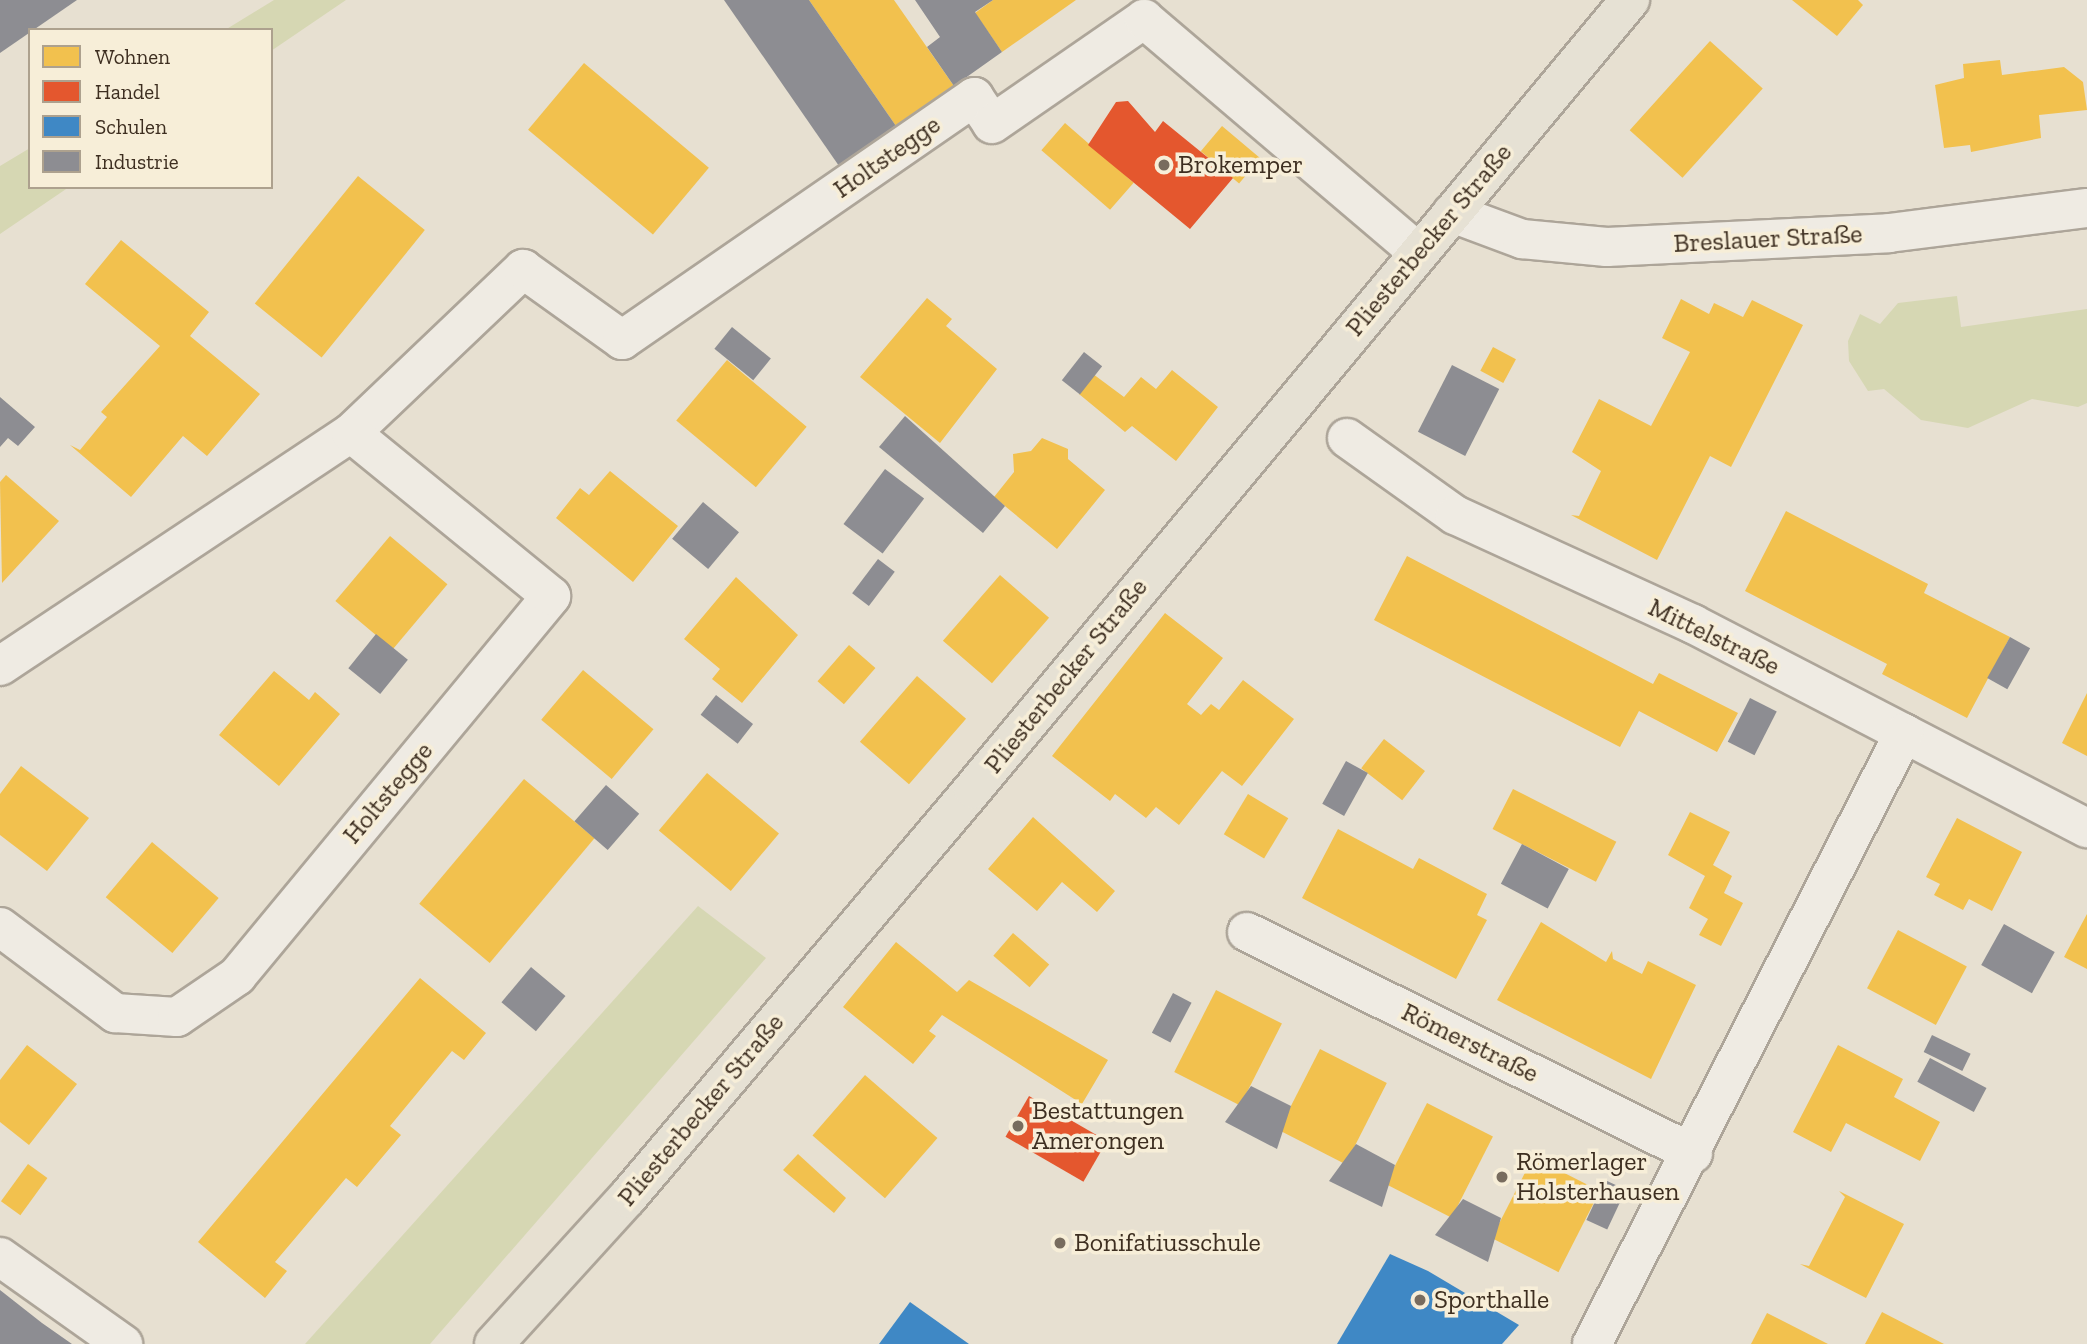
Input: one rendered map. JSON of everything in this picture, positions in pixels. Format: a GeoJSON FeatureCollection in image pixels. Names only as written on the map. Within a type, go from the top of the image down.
{"type":"FeatureCollection","features":[{"type":"Feature","properties":{"kind":"main road","name":"Pliesterbecker Straße"},"geometry":{"type":"LineString","coordinates":[[494,1344],[811,981],[1630,0]]}},
{"type":"Feature","properties":{"kind":"street","name":"Holtstegge"},"geometry":{"type":"LineString","coordinates":[[0,666],[351,433],[523,269],[622,340],[974,97],[992,124],[1144,19],[1418,252]]}},
{"type":"Feature","properties":{"kind":"street","name":"Breslauer Straße"},"geometry":{"type":"LineString","coordinates":[[1452,213],[1522,239],[1607,247],[1889,233],[2087,208]]}},
{"type":"Feature","properties":{"kind":"street","name":"Holtstegge"},"geometry":{"type":"LineString","coordinates":[[0,927],[115,1013],[177,1017],[237,976],[551,596],[351,433]]}},
{"type":"Feature","properties":{"kind":"street","name":"Mittelstraße"},"geometry":{"type":"LineString","coordinates":[[1347,438],[1455,515],[1693,624],[2087,828]]}},
{"type":"Feature","properties":{"kind":"street"},"geometry":{"type":"LineString","coordinates":[[1592,1344],[1693,1153],[1904,733]]}},
{"type":"Feature","properties":{"kind":"street","name":"Römerstraße"},"geometry":{"type":"LineString","coordinates":[[1247,932],[1693,1153]]}},
{"type":"Feature","properties":{"kind":"street"},"geometry":{"type":"LineString","coordinates":[[0,1257],[123,1344]]}},
{"type":"Feature","properties":{"kind":"green space"},"geometry":{"type":"Polygon","coordinates":[[[274,0],[346,0],[273,50],[273,28],[228,28],[274,0]]]}},
{"type":"Feature","properties":{"kind":"green space"},"geometry":{"type":"Polygon","coordinates":[[[28,149],[28,189],[66,189],[0,234],[0,166],[28,149]]]}},
{"type":"Feature","properties":{"kind":"green space"},"geometry":{"type":"Polygon","coordinates":[[[1957,296],[1961,327],[2087,309],[2087,403],[2078,407],[2032,399],[1968,428],[1921,420],[1884,389],[1868,391],[1849,361],[1848,341],[1860,314],[1880,324],[1898,303],[1957,296]]]}},
{"type":"Feature","properties":{"kind":"green space"},"geometry":{"type":"Polygon","coordinates":[[[698,906],[766,958],[430,1344],[305,1344],[698,906]]]}},
{"type":"Feature","properties":{"kind":"building: Wohnen"},"geometry":{"type":"Polygon","coordinates":[[[809,0],[894,0],[954,86],[896,126],[809,0]]]}},
{"type":"Feature","properties":{"kind":"building: Wohnen"},"geometry":{"type":"Polygon","coordinates":[[[993,0],[1076,0],[1002,52],[975,13],[993,0]]]}},
{"type":"Feature","properties":{"kind":"building: Wohnen"},"geometry":{"type":"Polygon","coordinates":[[[1792,0],[1858,0],[1863,5],[1837,36],[1792,0]]]}},
{"type":"Feature","properties":{"kind":"building: Wohnen"},"geometry":{"type":"Polygon","coordinates":[[[1710,41],[1763,89],[1682,178],[1630,130],[1710,41]]]}},
{"type":"Feature","properties":{"kind":"building: Wohnen"},"geometry":{"type":"Polygon","coordinates":[[[2000,60],[2002,75],[2064,67],[2083,82],[2087,110],[2039,115],[2041,138],[1971,152],[1970,145],[1944,148],[1935,85],[1964,78],[1963,64],[2000,60]]]}},
{"type":"Feature","properties":{"kind":"building: Wohnen"},"geometry":{"type":"Polygon","coordinates":[[[584,63],[709,168],[653,234],[528,130],[584,63]]]}},
{"type":"Feature","properties":{"kind":"building: Wohnen"},"geometry":{"type":"Polygon","coordinates":[[[1065,123],[1134,183],[1110,210],[1041,150],[1065,123]]]}},
{"type":"Feature","properties":{"kind":"building: Wohnen"},"geometry":{"type":"Polygon","coordinates":[[[1222,126],[1260,158],[1239,183],[1201,151],[1222,126]]]}},
{"type":"Feature","properties":{"kind":"building: Wohnen"},"geometry":{"type":"Polygon","coordinates":[[[358,176],[425,230],[322,358],[255,303],[358,176]]]}},
{"type":"Feature","properties":{"kind":"building: Wohnen"},"geometry":{"type":"Polygon","coordinates":[[[121,240],[209,312],[190,336],[260,394],[207,456],[183,436],[131,497],[70,445],[80,450],[107,417],[101,412],[160,346],[85,284],[121,240]]]}},
{"type":"Feature","properties":{"kind":"building: Wohnen"},"geometry":{"type":"Polygon","coordinates":[[[927,298],[952,319],[946,326],[997,369],[940,443],[860,377],[927,298]]]}},
{"type":"Feature","properties":{"kind":"building: Wohnen"},"geometry":{"type":"Polygon","coordinates":[[[1681,299],[1709,314],[1714,303],[1743,317],[1752,300],[1803,325],[1731,467],[1710,456],[1657,560],[1571,515],[1579,516],[1601,471],[1572,452],[1599,399],[1651,426],[1690,352],[1662,338],[1681,299]]]}},
{"type":"Feature","properties":{"kind":"building: Wohnen"},"geometry":{"type":"Polygon","coordinates":[[[1493,347],[1516,359],[1503,383],[1480,371],[1493,347]]]}},
{"type":"Feature","properties":{"kind":"building: Wohnen"},"geometry":{"type":"Polygon","coordinates":[[[727,360],[807,427],[756,487],[676,421],[727,360]]]}},
{"type":"Feature","properties":{"kind":"building: Wohnen"},"geometry":{"type":"Polygon","coordinates":[[[1172,370],[1218,407],[1176,461],[1132,426],[1125,432],[1079,394],[1093,374],[1124,397],[1141,377],[1156,389],[1172,370]]]}},
{"type":"Feature","properties":{"kind":"building: Wohnen"},"geometry":{"type":"Polygon","coordinates":[[[1042,438],[1068,449],[1068,459],[1105,490],[1057,549],[994,497],[1014,472],[1013,454],[1031,451],[1042,438]]]}},
{"type":"Feature","properties":{"kind":"building: Wohnen"},"geometry":{"type":"Polygon","coordinates":[[[610,471],[678,526],[633,582],[556,518],[580,488],[589,495],[610,471]]]}},
{"type":"Feature","properties":{"kind":"building: Wohnen"},"geometry":{"type":"Polygon","coordinates":[[[6,475],[59,521],[2,583],[0,482],[6,475]]]}},
{"type":"Feature","properties":{"kind":"building: Wohnen"},"geometry":{"type":"Polygon","coordinates":[[[1786,511],[1928,584],[1924,593],[2010,637],[1967,718],[1882,674],[1887,664],[1745,591],[1786,511]]]}},
{"type":"Feature","properties":{"kind":"building: Wohnen"},"geometry":{"type":"Polygon","coordinates":[[[390,536],[447,584],[393,649],[335,601],[390,536]]]}},
{"type":"Feature","properties":{"kind":"building: Wohnen"},"geometry":{"type":"Polygon","coordinates":[[[1407,556],[1653,684],[1659,673],[1738,713],[1717,752],[1639,711],[1620,747],[1374,620],[1407,556]]]}},
{"type":"Feature","properties":{"kind":"building: Wohnen"},"geometry":{"type":"Polygon","coordinates":[[[1000,575],[1049,618],[992,683],[943,641],[1000,575]]]}},
{"type":"Feature","properties":{"kind":"building: Wohnen"},"geometry":{"type":"Polygon","coordinates":[[[736,577],[798,635],[742,703],[712,679],[720,669],[684,639],[736,577]]]}},
{"type":"Feature","properties":{"kind":"building: Wohnen"},"geometry":{"type":"Polygon","coordinates":[[[1165,613],[1223,658],[1187,704],[1201,715],[1211,704],[1219,710],[1243,680],[1294,719],[1242,786],[1222,771],[1179,825],[1156,807],[1146,818],[1115,794],[1110,801],[1052,756],[1165,613]]]}},
{"type":"Feature","properties":{"kind":"building: Wohnen"},"geometry":{"type":"Polygon","coordinates":[[[849,645],[875,668],[844,704],[818,681],[849,645]]]}},
{"type":"Feature","properties":{"kind":"building: Wohnen"},"geometry":{"type":"Polygon","coordinates":[[[583,670],[653,729],[612,779],[541,720],[583,670]]]}},
{"type":"Feature","properties":{"kind":"building: Wohnen"},"geometry":{"type":"Polygon","coordinates":[[[274,671],[309,700],[315,692],[340,714],[279,786],[219,735],[274,671]]]}},
{"type":"Feature","properties":{"kind":"building: Wohnen"},"geometry":{"type":"Polygon","coordinates":[[[917,676],[966,719],[909,784],[860,742],[917,676]]]}},
{"type":"Feature","properties":{"kind":"building: Wohnen"},"geometry":{"type":"Polygon","coordinates":[[[2087,693],[2087,756],[2062,743],[2087,693]]]}},
{"type":"Feature","properties":{"kind":"building: Wohnen"},"geometry":{"type":"Polygon","coordinates":[[[1384,739],[1425,771],[1402,800],[1361,768],[1384,739]]]}},
{"type":"Feature","properties":{"kind":"building: Wohnen"},"geometry":{"type":"Polygon","coordinates":[[[21,766],[89,818],[47,871],[0,835],[0,794],[21,766]]]}},
{"type":"Feature","properties":{"kind":"building: Wohnen"},"geometry":{"type":"Polygon","coordinates":[[[707,773],[779,833],[731,891],[659,830],[707,773]]]}},
{"type":"Feature","properties":{"kind":"building: Wohnen"},"geometry":{"type":"Polygon","coordinates":[[[524,779],[594,838],[490,963],[419,904],[524,779]]]}},
{"type":"Feature","properties":{"kind":"building: Wohnen"},"geometry":{"type":"Polygon","coordinates":[[[1513,789],[1616,842],[1596,882],[1493,829],[1513,789]]]}},
{"type":"Feature","properties":{"kind":"building: Wohnen"},"geometry":{"type":"Polygon","coordinates":[[[1248,794],[1288,818],[1264,858],[1224,834],[1248,794]]]}},
{"type":"Feature","properties":{"kind":"building: Wohnen"},"geometry":{"type":"Polygon","coordinates":[[[1690,812],[1730,832],[1713,865],[1732,876],[1724,893],[1743,903],[1721,946],[1699,935],[1708,919],[1689,908],[1705,876],[1668,855],[1690,812]]]}},
{"type":"Feature","properties":{"kind":"building: Wohnen"},"geometry":{"type":"Polygon","coordinates":[[[1033,817],[1115,891],[1097,912],[1062,882],[1037,911],[988,869],[1033,817]]]}},
{"type":"Feature","properties":{"kind":"building: Wohnen"},"geometry":{"type":"Polygon","coordinates":[[[1957,818],[2022,852],[1992,911],[1969,899],[1963,910],[1934,895],[1940,884],[1926,877],[1957,818]]]}},
{"type":"Feature","properties":{"kind":"building: Wohnen"},"geometry":{"type":"Polygon","coordinates":[[[1338,829],[1413,869],[1419,858],[1487,894],[1477,915],[1487,920],[1456,979],[1302,898],[1338,829]]]}},
{"type":"Feature","properties":{"kind":"building: Wohnen"},"geometry":{"type":"Polygon","coordinates":[[[152,842],[219,898],[172,953],[106,897],[152,842]]]}},
{"type":"Feature","properties":{"kind":"building: Wohnen"},"geometry":{"type":"Polygon","coordinates":[[[2087,914],[2087,969],[2064,957],[2087,914]]]}},
{"type":"Feature","properties":{"kind":"building: Wohnen"},"geometry":{"type":"Polygon","coordinates":[[[1541,922],[1606,962],[1612,951],[1613,959],[1642,974],[1648,961],[1696,985],[1651,1079],[1497,1000],[1541,922]]]}},
{"type":"Feature","properties":{"kind":"building: Wohnen"},"geometry":{"type":"Polygon","coordinates":[[[1898,930],[1967,967],[1936,1025],[1867,988],[1898,930]]]}},
{"type":"Feature","properties":{"kind":"building: Wohnen"},"geometry":{"type":"Polygon","coordinates":[[[1013,933],[1049,964],[1030,987],[993,956],[1013,933]]]}},
{"type":"Feature","properties":{"kind":"building: Wohnen"},"geometry":{"type":"Polygon","coordinates":[[[896,942],[957,992],[969,980],[1108,1060],[1082,1104],[942,1015],[929,1031],[936,1036],[913,1064],[843,1007],[896,942]]]}},
{"type":"Feature","properties":{"kind":"building: Wohnen"},"geometry":{"type":"Polygon","coordinates":[[[420,978],[486,1033],[464,1060],[452,1051],[390,1126],[401,1135],[357,1187],[346,1178],[275,1262],[287,1271],[265,1298],[198,1242],[420,978]]]}},
{"type":"Feature","properties":{"kind":"building: Wohnen"},"geometry":{"type":"Polygon","coordinates":[[[1216,990],[1282,1024],[1240,1106],[1174,1072],[1216,990]]]}},
{"type":"Feature","properties":{"kind":"building: Wohnen"},"geometry":{"type":"Polygon","coordinates":[[[27,1045],[77,1084],[29,1145],[0,1122],[0,1080],[27,1045]]]}},
{"type":"Feature","properties":{"kind":"building: Wohnen"},"geometry":{"type":"Polygon","coordinates":[[[1838,1045],[1903,1079],[1894,1097],[1940,1122],[1920,1161],[1846,1123],[1831,1152],[1793,1132],[1838,1045]]]}},
{"type":"Feature","properties":{"kind":"building: Wohnen"},"geometry":{"type":"Polygon","coordinates":[[[1320,1049],[1387,1083],[1346,1164],[1279,1130],[1320,1049]]]}},
{"type":"Feature","properties":{"kind":"building: Wohnen"},"geometry":{"type":"Polygon","coordinates":[[[865,1075],[937,1138],[885,1198],[813,1135],[865,1075]]]}},
{"type":"Feature","properties":{"kind":"building: Wohnen"},"geometry":{"type":"Polygon","coordinates":[[[1427,1103],[1493,1137],[1452,1218],[1386,1184],[1427,1103]]]}},
{"type":"Feature","properties":{"kind":"building: Wohnen"},"geometry":{"type":"Polygon","coordinates":[[[798,1154],[846,1198],[834,1213],[783,1170],[798,1154]]]}},
{"type":"Feature","properties":{"kind":"building: Wohnen"},"geometry":{"type":"Polygon","coordinates":[[[1533,1157],[1600,1191],[1559,1272],[1492,1238],[1533,1157]]]}},
{"type":"Feature","properties":{"kind":"building: Wohnen"},"geometry":{"type":"Polygon","coordinates":[[[28,1164],[47,1178],[20,1215],[1,1201],[28,1164]]]}},
{"type":"Feature","properties":{"kind":"building: Wohnen"},"geometry":{"type":"Polygon","coordinates":[[[1839,1191],[1904,1224],[1866,1298],[1800,1264],[1809,1266],[1845,1197],[1839,1191]]]}},
{"type":"Feature","properties":{"kind":"building: Wohnen"},"geometry":{"type":"Polygon","coordinates":[[[1882,1312],[1944,1344],[1865,1344],[1882,1312]]]}},
{"type":"Feature","properties":{"kind":"building: Wohnen"},"geometry":{"type":"Polygon","coordinates":[[[1767,1313],[1828,1344],[1751,1344],[1767,1313]]]}},
{"type":"Feature","properties":{"kind":"building: Handel","name":"Brokemper"},"geometry":{"type":"Polygon","coordinates":[[[1128,101],[1155,132],[1163,121],[1233,178],[1190,229],[1088,145],[1116,102],[1128,101]]]}},
{"type":"Feature","properties":{"kind":"building: Handel"},"geometry":{"type":"Polygon","coordinates":[[[1029,1096],[1107,1141],[1083,1182],[1006,1137],[1029,1096]]]}},
{"type":"Feature","properties":{"kind":"building: Schulen","name":"Sporthalle"},"geometry":{"type":"Polygon","coordinates":[[[1390,1254],[1428,1271],[1519,1325],[1502,1344],[1337,1344],[1390,1254]]]}},
{"type":"Feature","properties":{"kind":"building: Schulen"},"geometry":{"type":"Polygon","coordinates":[[[910,1302],[969,1344],[879,1344],[910,1302]]]}},
{"type":"Feature","properties":{"kind":"building: Industrie"},"geometry":{"type":"Polygon","coordinates":[[[0,0],[77,0],[36,28],[28,28],[28,34],[0,53],[0,0]]]}},
{"type":"Feature","properties":{"kind":"building: Industrie"},"geometry":{"type":"Polygon","coordinates":[[[724,0],[809,0],[896,126],[839,166],[724,0]]]}},
{"type":"Feature","properties":{"kind":"building: Industrie"},"geometry":{"type":"Polygon","coordinates":[[[915,0],[993,0],[975,12],[1002,52],[954,86],[927,47],[940,37],[915,0]]]}},
{"type":"Feature","properties":{"kind":"building: Industrie"},"geometry":{"type":"Polygon","coordinates":[[[732,327],[771,358],[753,380],[714,349],[732,327]]]}},
{"type":"Feature","properties":{"kind":"building: Industrie"},"geometry":{"type":"Polygon","coordinates":[[[1084,352],[1102,366],[1080,395],[1062,380],[1084,352]]]}},
{"type":"Feature","properties":{"kind":"building: Industrie"},"geometry":{"type":"Polygon","coordinates":[[[1452,365],[1499,389],[1465,456],[1418,432],[1452,365]]]}},
{"type":"Feature","properties":{"kind":"building: Industrie"},"geometry":{"type":"Polygon","coordinates":[[[0,397],[35,427],[18,446],[8,438],[0,447],[0,397]]]}},
{"type":"Feature","properties":{"kind":"building: Industrie"},"geometry":{"type":"Polygon","coordinates":[[[905,416],[1005,506],[983,533],[879,447],[905,416]]]}},
{"type":"Feature","properties":{"kind":"building: Industrie"},"geometry":{"type":"Polygon","coordinates":[[[885,469],[924,498],[883,554],[843,524],[885,469]]]}},
{"type":"Feature","properties":{"kind":"building: Industrie"},"geometry":{"type":"Polygon","coordinates":[[[703,502],[739,532],[708,569],[672,539],[703,502]]]}},
{"type":"Feature","properties":{"kind":"building: Industrie"},"geometry":{"type":"Polygon","coordinates":[[[878,559],[895,572],[869,606],[852,593],[878,559]]]}},
{"type":"Feature","properties":{"kind":"building: Industrie"},"geometry":{"type":"Polygon","coordinates":[[[376,634],[408,660],[380,694],[348,668],[376,634]]]}},
{"type":"Feature","properties":{"kind":"building: Industrie"},"geometry":{"type":"Polygon","coordinates":[[[2010,637],[2030,648],[2007,689],[1987,678],[2010,637]]]}},
{"type":"Feature","properties":{"kind":"building: Industrie"},"geometry":{"type":"Polygon","coordinates":[[[716,695],[753,724],[738,744],[701,715],[716,695]]]}},
{"type":"Feature","properties":{"kind":"building: Industrie"},"geometry":{"type":"Polygon","coordinates":[[[1750,698],[1777,712],[1754,755],[1728,742],[1750,698]]]}},
{"type":"Feature","properties":{"kind":"building: Industrie"},"geometry":{"type":"Polygon","coordinates":[[[1346,761],[1368,773],[1344,816],[1322,804],[1346,761]]]}},
{"type":"Feature","properties":{"kind":"building: Industrie"},"geometry":{"type":"Polygon","coordinates":[[[606,785],[639,814],[608,850],[575,821],[606,785]]]}},
{"type":"Feature","properties":{"kind":"building: Industrie"},"geometry":{"type":"Polygon","coordinates":[[[1522,844],[1569,869],[1548,909],[1501,884],[1522,844]]]}},
{"type":"Feature","properties":{"kind":"building: Industrie"},"geometry":{"type":"Polygon","coordinates":[[[2004,924],[2055,952],[2032,993],[1981,965],[2004,924]]]}},
{"type":"Feature","properties":{"kind":"building: Industrie"},"geometry":{"type":"Polygon","coordinates":[[[531,967],[565,996],[536,1031],[501,1002],[531,967]]]}},
{"type":"Feature","properties":{"kind":"building: Industrie"},"geometry":{"type":"Polygon","coordinates":[[[1173,993],[1192,1003],[1170,1043],[1152,1033],[1173,993]]]}},
{"type":"Feature","properties":{"kind":"building: Industrie"},"geometry":{"type":"Polygon","coordinates":[[[1932,1035],[1971,1054],[1962,1071],[1924,1052],[1932,1035]]]}},
{"type":"Feature","properties":{"kind":"building: Industrie"},"geometry":{"type":"Polygon","coordinates":[[[1930,1058],[1987,1088],[1974,1112],[1917,1082],[1930,1058]]]}},
{"type":"Feature","properties":{"kind":"building: Industrie"},"geometry":{"type":"Polygon","coordinates":[[[1251,1086],[1291,1106],[1277,1149],[1225,1122],[1251,1086]]]}},
{"type":"Feature","properties":{"kind":"building: Industrie"},"geometry":{"type":"Polygon","coordinates":[[[1356,1144],[1395,1165],[1382,1207],[1329,1181],[1356,1144]]]}},
{"type":"Feature","properties":{"kind":"building: Industrie"},"geometry":{"type":"Polygon","coordinates":[[[1605,1180],[1626,1190],[1607,1230],[1586,1220],[1605,1180]]]}},
{"type":"Feature","properties":{"kind":"building: Industrie"},"geometry":{"type":"Polygon","coordinates":[[[1463,1199],[1501,1218],[1488,1262],[1435,1235],[1463,1199]]]}},
{"type":"Feature","properties":{"kind":"building: Industrie"},"geometry":{"type":"Polygon","coordinates":[[[0,1290],[42,1323],[72,1344],[0,1344],[0,1290]]]}},
{"type":"Feature","properties":{"kind":"place","name":"Brokemper"},"geometry":{"type":"Point","coordinates":[1164,165]}},
{"type":"Feature","properties":{"kind":"place","name":"Bestattungen Amerongen"},"geometry":{"type":"Point","coordinates":[1018,1126]}},
{"type":"Feature","properties":{"kind":"place","name":"Römerlager Holsterhausen"},"geometry":{"type":"Point","coordinates":[1502,1177]}},
{"type":"Feature","properties":{"kind":"place","name":"Bonifatiusschule"},"geometry":{"type":"Point","coordinates":[1060,1243]}},
{"type":"Feature","properties":{"kind":"place","name":"Sporthalle"},"geometry":{"type":"Point","coordinates":[1420,1300]}}]}
